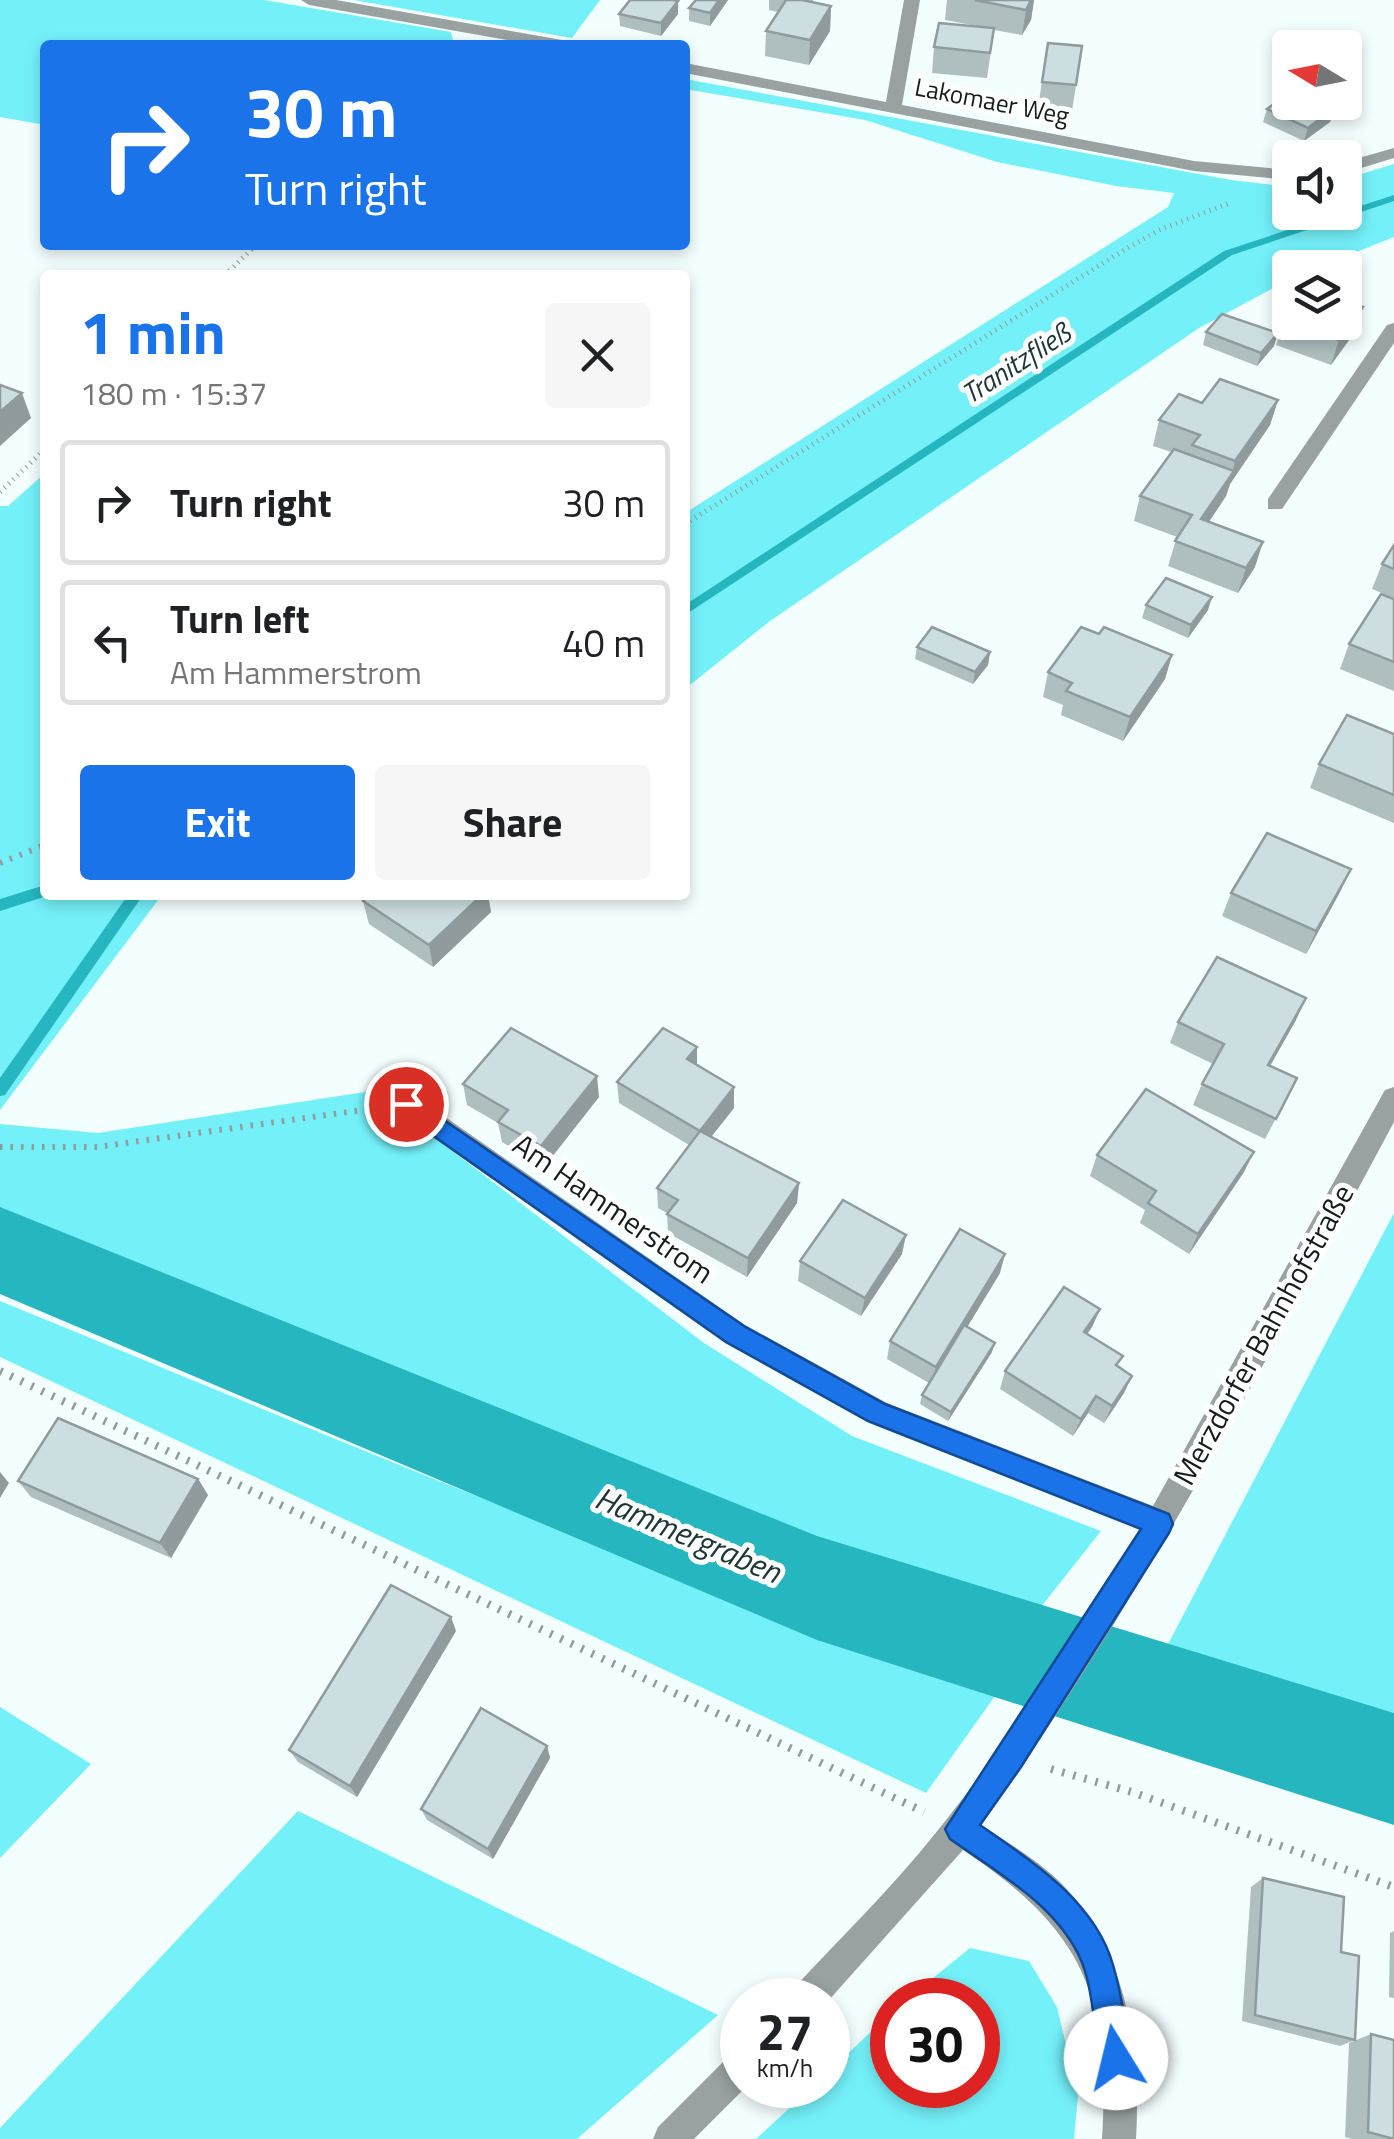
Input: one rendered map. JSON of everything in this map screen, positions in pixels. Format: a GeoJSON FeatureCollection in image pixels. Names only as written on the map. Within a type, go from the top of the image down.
{"type":"FeatureCollection","features":[{"type":"Feature","properties":{"kind":"street"},"geometry":{"type":"LineString","coordinates":[[309,0],[534,40]]}},
{"type":"Feature","properties":{"kind":"street"},"geometry":{"type":"LineString","coordinates":[[893,106],[912,0]]}},
{"type":"Feature","properties":{"kind":"street","name":"Lakomaer Weg"},"geometry":{"type":"LineString","coordinates":[[690,69],[1194,166],[1272,173]]}},
{"type":"Feature","properties":{"kind":"street"},"geometry":{"type":"LineString","coordinates":[[1362,163],[1394,153]]}},
{"type":"Feature","properties":{"kind":"street"},"geometry":{"type":"LineString","coordinates":[[1276,504],[1394,329]]}},
{"type":"Feature","properties":{"kind":"street","name":"Merzdorfer Bahnhofstraße"},"geometry":{"type":"LineString","coordinates":[[826,1978],[960,1829],[1016,1749],[1160,1524],[1394,1098]]}},
{"type":"Feature","properties":{"kind":"street","name":"Am Hammerstrom"},"geometry":{"type":"LineString","coordinates":[[406,1104],[735,1334],[876,1412],[1160,1524]]}},
{"type":"Feature","properties":{"kind":"street"},"geometry":{"type":"LineString","coordinates":[[960,1829],[1038,1884],[1072,1920],[1098,1964],[1114,2031],[1122,2114],[1119,2139]]}},
{"type":"Feature","properties":{"kind":"street"},"geometry":{"type":"LineString","coordinates":[[670,2139],[720,2089]]}},
{"type":"Feature","properties":{"kind":"path"},"geometry":{"type":"LineString","coordinates":[[690,521],[1146,238],[1241,198]]}},
{"type":"Feature","properties":{"kind":"path"},"geometry":{"type":"LineString","coordinates":[[230,270],[251,250]]}},
{"type":"Feature","properties":{"kind":"path"},"geometry":{"type":"LineString","coordinates":[[0,492],[40,454]]}},
{"type":"Feature","properties":{"kind":"path"},"geometry":{"type":"LineString","coordinates":[[0,863],[40,846]]}},
{"type":"Feature","properties":{"kind":"path"},"geometry":{"type":"LineString","coordinates":[[0,1147],[98,1148],[406,1104]]}},
{"type":"Feature","properties":{"kind":"path"},"geometry":{"type":"LineString","coordinates":[[0,1372],[960,1829]]}},
{"type":"Feature","properties":{"kind":"path"},"geometry":{"type":"LineString","coordinates":[[1016,1749],[1394,1888]]}},
{"type":"Feature","properties":{"kind":"shaded area"},"geometry":{"type":"Polygon","coordinates":[[[0,0],[264,0],[451,32],[453,40],[40,40],[40,124],[0,117],[0,0]]]}},
{"type":"Feature","properties":{"kind":"shaded area"},"geometry":{"type":"Polygon","coordinates":[[[354,0],[600,0],[572,38],[354,0]]]}},
{"type":"Feature","properties":{"kind":"shaded area"},"geometry":{"type":"Polygon","coordinates":[[[690,80],[1272,185],[1272,230],[1362,230],[1362,174],[1394,164],[1394,237],[1362,250],[1272,250],[1272,289],[1199,328],[770,621],[690,685],[690,510],[1168,207],[1174,193],[1116,186],[997,162],[865,120],[690,90],[690,80]]]}},
{"type":"Feature","properties":{"kind":"shaded area"},"geometry":{"type":"Polygon","coordinates":[[[40,477],[40,900],[158,900],[0,1110],[0,506],[8,506],[40,477]]]}},
{"type":"Feature","properties":{"kind":"shaded area"},"geometry":{"type":"Polygon","coordinates":[[[365,1092],[409,1118],[704,1343],[852,1436],[1101,1531],[1037,1612],[854,1557],[595,1462],[0,1230],[0,1124],[98,1133],[365,1092]]]}},
{"type":"Feature","properties":{"kind":"shaded area"},"geometry":{"type":"Polygon","coordinates":[[[1394,1213],[1394,1713],[1166,1648],[1394,1213]]]}},
{"type":"Feature","properties":{"kind":"shaded area"},"geometry":{"type":"Polygon","coordinates":[[[0,1301],[623,1553],[876,1642],[1005,1682],[926,1793],[0,1357],[0,1301]]]}},
{"type":"Feature","properties":{"kind":"shaded area"},"geometry":{"type":"Polygon","coordinates":[[[0,1707],[91,1764],[0,1858],[0,1707]]]}},
{"type":"Feature","properties":{"kind":"shaded area"},"geometry":{"type":"Polygon","coordinates":[[[298,1811],[718,2015],[577,2139],[0,2139],[0,2128],[298,1811]]]}},
{"type":"Feature","properties":{"kind":"shaded area"},"geometry":{"type":"Polygon","coordinates":[[[970,1948],[1029,1961],[1057,2007],[1078,2096],[1074,2139],[756,2139],[789,2108],[850,2108],[850,2051],[870,2033],[870,2108],[1000,2108],[1000,1978],[933,1978],[970,1948]]]}},
{"type":"Feature","properties":{"kind":"building"},"geometry":{"type":"Polygon","coordinates":[[[630,0],[678,1],[661,23],[619,14],[630,0]]]}},
{"type":"Feature","properties":{"kind":"building"},"geometry":{"type":"Polygon","coordinates":[[[696,0],[719,0],[710,13],[689,8],[696,0]]]}},
{"type":"Feature","properties":{"kind":"building"},"geometry":{"type":"Polygon","coordinates":[[[786,0],[831,6],[810,40],[766,31],[786,0]]]}},
{"type":"Feature","properties":{"kind":"building"},"geometry":{"type":"Polygon","coordinates":[[[975,0],[1031,0],[1026,10],[975,0]]]}},
{"type":"Feature","properties":{"kind":"building"},"geometry":{"type":"Polygon","coordinates":[[[939,23],[994,28],[990,53],[934,47],[939,23]]]}},
{"type":"Feature","properties":{"kind":"building"},"geometry":{"type":"Polygon","coordinates":[[[1048,43],[1082,46],[1076,85],[1042,82],[1048,43]]]}},
{"type":"Feature","properties":{"kind":"building"},"geometry":{"type":"Polygon","coordinates":[[[1291,120],[1318,120],[1308,128],[1291,120]]]}},
{"type":"Feature","properties":{"kind":"building"},"geometry":{"type":"Polygon","coordinates":[[[1222,314],[1272,331],[1272,340],[1261,353],[1206,332],[1222,314]]]}},
{"type":"Feature","properties":{"kind":"building"},"geometry":{"type":"Polygon","coordinates":[[[1220,379],[1278,400],[1235,461],[1192,445],[1200,435],[1159,420],[1179,394],[1202,403],[1220,379]]]}},
{"type":"Feature","properties":{"kind":"building"},"geometry":{"type":"Polygon","coordinates":[[[0,385],[22,393],[0,412],[0,385]]]}},
{"type":"Feature","properties":{"kind":"building"},"geometry":{"type":"Polygon","coordinates":[[[1174,449],[1234,471],[1201,519],[1263,542],[1246,568],[1175,541],[1192,515],[1140,496],[1174,449]]]}},
{"type":"Feature","properties":{"kind":"building"},"geometry":{"type":"Polygon","coordinates":[[[1394,545],[1394,569],[1382,564],[1394,545]]]}},
{"type":"Feature","properties":{"kind":"building"},"geometry":{"type":"Polygon","coordinates":[[[1166,578],[1212,597],[1191,625],[1146,605],[1166,578]]]}},
{"type":"Feature","properties":{"kind":"building"},"geometry":{"type":"Polygon","coordinates":[[[1381,594],[1394,599],[1394,662],[1349,644],[1381,594]]]}},
{"type":"Feature","properties":{"kind":"building"},"geometry":{"type":"Polygon","coordinates":[[[932,627],[990,652],[975,672],[917,647],[932,627]]]}},
{"type":"Feature","properties":{"kind":"building"},"geometry":{"type":"Polygon","coordinates":[[[1081,627],[1099,634],[1104,627],[1172,655],[1130,717],[1066,691],[1072,683],[1048,672],[1081,627]]]}},
{"type":"Feature","properties":{"kind":"building"},"geometry":{"type":"Polygon","coordinates":[[[1347,715],[1394,734],[1394,795],[1319,764],[1347,715]]]}},
{"type":"Feature","properties":{"kind":"building"},"geometry":{"type":"Polygon","coordinates":[[[1267,833],[1351,869],[1316,931],[1231,893],[1267,833]]]}},
{"type":"Feature","properties":{"kind":"building"},"geometry":{"type":"Polygon","coordinates":[[[364,900],[477,900],[429,945],[364,900]]]}},
{"type":"Feature","properties":{"kind":"building"},"geometry":{"type":"Polygon","coordinates":[[[1217,957],[1306,998],[1268,1065],[1297,1078],[1276,1119],[1202,1084],[1224,1044],[1178,1022],[1217,957]]]}},
{"type":"Feature","properties":{"kind":"building"},"geometry":{"type":"Polygon","coordinates":[[[511,1028],[597,1076],[541,1146],[498,1122],[508,1110],[463,1084],[511,1028]]]}},
{"type":"Feature","properties":{"kind":"building"},"geometry":{"type":"Polygon","coordinates":[[[663,1028],[697,1047],[687,1059],[734,1087],[700,1131],[617,1082],[663,1028]]]}},
{"type":"Feature","properties":{"kind":"building"},"geometry":{"type":"Polygon","coordinates":[[[1146,1089],[1254,1152],[1198,1234],[1148,1203],[1156,1191],[1097,1155],[1146,1089]]]}},
{"type":"Feature","properties":{"kind":"building"},"geometry":{"type":"Polygon","coordinates":[[[700,1131],[799,1183],[748,1258],[667,1214],[678,1200],[657,1188],[700,1131]]]}},
{"type":"Feature","properties":{"kind":"building"},"geometry":{"type":"Polygon","coordinates":[[[843,1200],[906,1235],[865,1298],[800,1261],[843,1200]]]}},
{"type":"Feature","properties":{"kind":"building"},"geometry":{"type":"Polygon","coordinates":[[[960,1229],[1005,1254],[936,1367],[890,1341],[960,1229]]]}},
{"type":"Feature","properties":{"kind":"building"},"geometry":{"type":"Polygon","coordinates":[[[1064,1287],[1100,1309],[1084,1332],[1123,1356],[1116,1365],[1132,1376],[1112,1406],[1096,1396],[1081,1419],[1005,1371],[1064,1287]]]}},
{"type":"Feature","properties":{"kind":"building"},"geometry":{"type":"Polygon","coordinates":[[[964,1325],[995,1343],[951,1412],[922,1395],[964,1325]]]}},
{"type":"Feature","properties":{"kind":"building"},"geometry":{"type":"Polygon","coordinates":[[[58,1418],[198,1479],[160,1543],[18,1481],[58,1418]]]}},
{"type":"Feature","properties":{"kind":"building"},"geometry":{"type":"Polygon","coordinates":[[[391,1585],[451,1617],[350,1786],[289,1750],[391,1585]]]}},
{"type":"Feature","properties":{"kind":"building"},"geometry":{"type":"Polygon","coordinates":[[[481,1708],[547,1746],[488,1849],[421,1809],[481,1708]]]}},
{"type":"Feature","properties":{"kind":"building"},"geometry":{"type":"Polygon","coordinates":[[[1263,1878],[1344,1897],[1341,1952],[1359,1956],[1355,2040],[1255,2015],[1263,1878]]]}},
{"type":"Feature","properties":{"kind":"building"},"geometry":{"type":"Polygon","coordinates":[[[1371,2034],[1394,2040],[1394,2139],[1368,2132],[1371,2034]]]}},
{"type":"Feature","properties":{"kind":"waterway","name":"Tranitzfließ"},"geometry":{"type":"LineString","coordinates":[[690,608],[1228,253],[1394,198]]}},
{"type":"Feature","properties":{"kind":"waterway","name":"Tranitzfließ"},"geometry":{"type":"LineString","coordinates":[[0,905],[40,893]]}},
{"type":"Feature","properties":{"kind":"waterway","name":"Tranitzfließ"},"geometry":{"type":"LineString","coordinates":[[0,1090],[133,900]]}},
{"type":"Feature","properties":{"kind":"waterway","name":"Hammergraben"},"geometry":{"type":"LineString","coordinates":[[0,1250],[817,1588],[1394,1769]]}},
{"type":"Feature","properties":{"kind":"route"},"geometry":{"type":"LineString","coordinates":[[406,1104],[763,1350],[876,1412],[1160,1524],[1011,1757],[960,1829],[1038,1884],[1072,1920],[1098,1964],[1114,2031],[1116,2058]]}}]}
